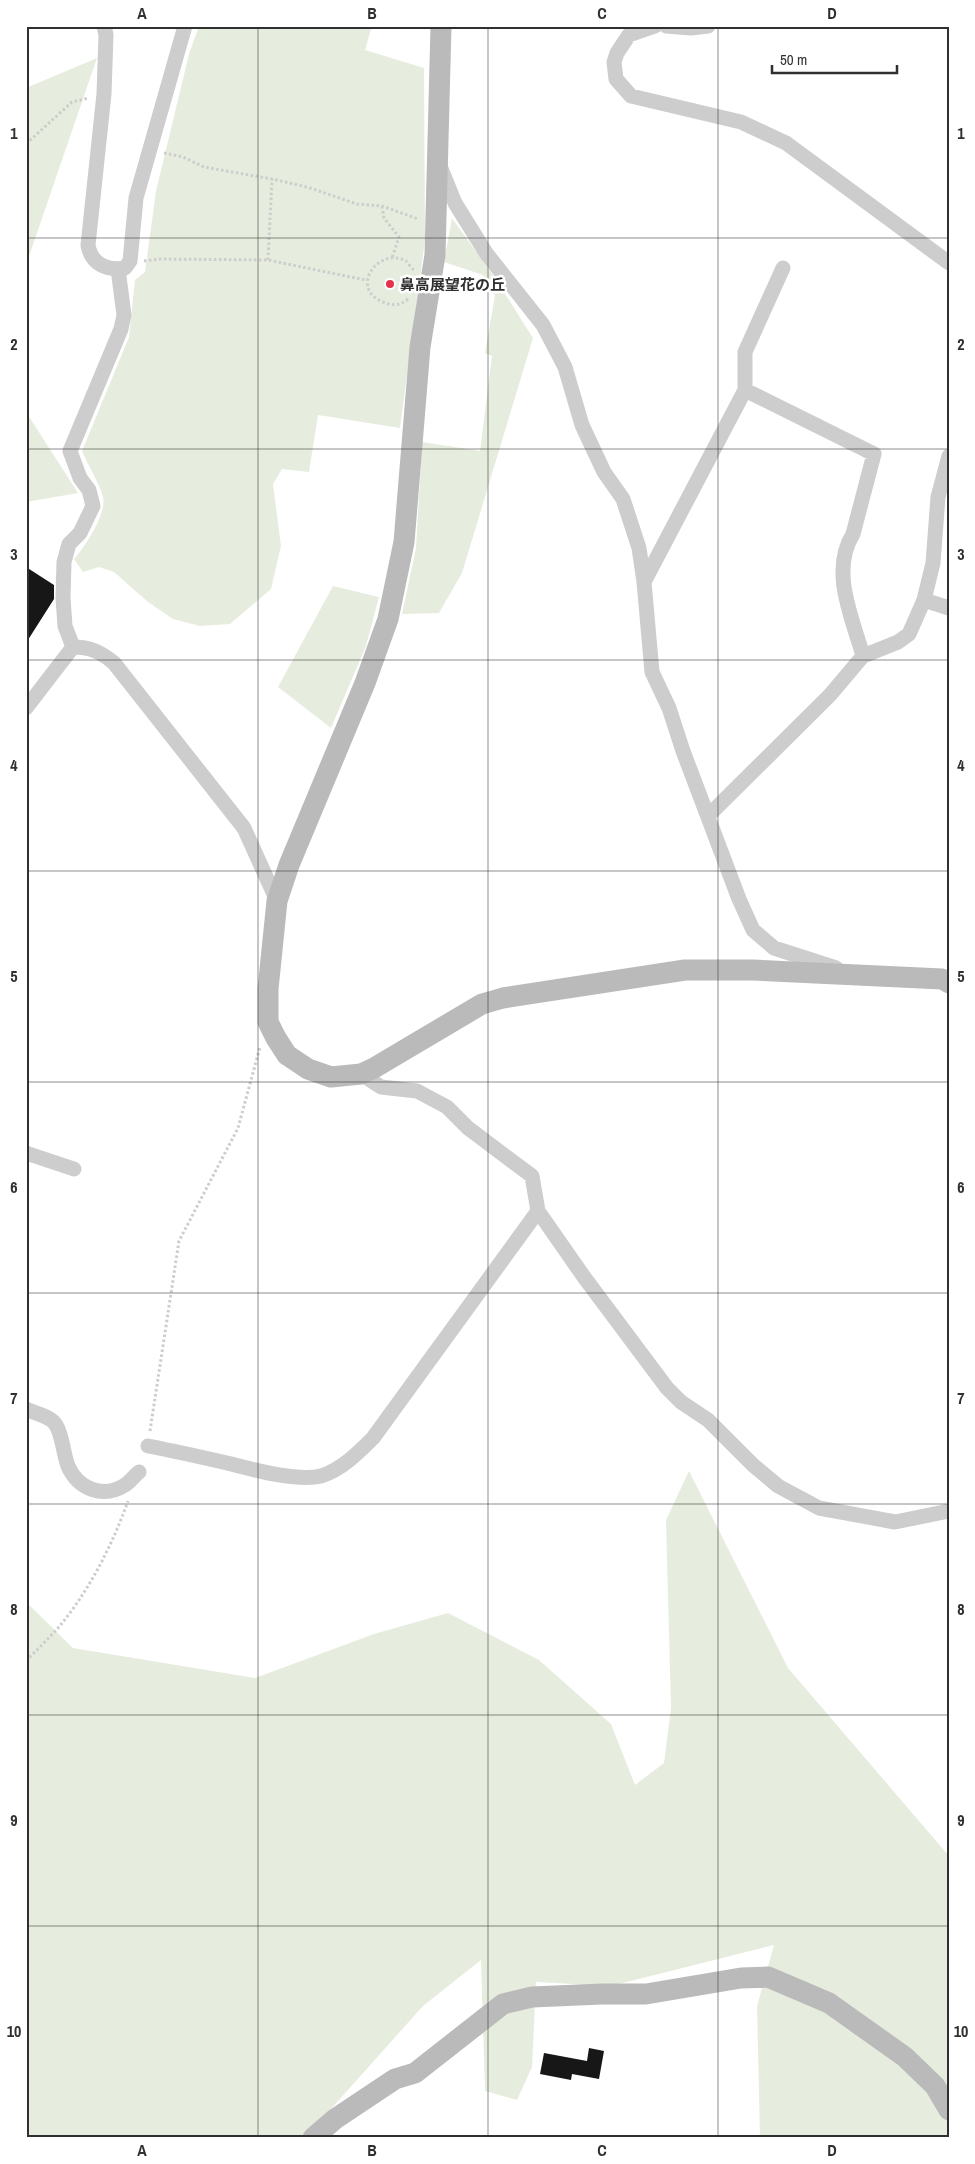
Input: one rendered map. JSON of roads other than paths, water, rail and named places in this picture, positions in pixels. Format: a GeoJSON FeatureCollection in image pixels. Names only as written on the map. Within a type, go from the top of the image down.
{"type":"FeatureCollection","features":[{"type":"Feature","properties":{"kind":"street"},"geometry":{"type":"LineString","coordinates":[[104,26],[106,35],[104,94],[88,245],[89,252],[94,260],[104,267],[118,269],[125,268],[130,261],[136,198],[185,26]]}},
{"type":"Feature","properties":{"kind":"street"},"geometry":{"type":"LineString","coordinates":[[441,26],[435,226],[436,255],[425,284],[404,542],[388,619],[365,683],[288,865],[276,901],[268,989],[268,1022],[276,1038],[287,1055],[308,1069],[331,1077],[361,1074],[482,1004],[503,998],[685,970],[752,970],[853,974],[942,979],[949,983]]}},
{"type":"Feature","properties":{"kind":"street"},"geometry":{"type":"LineString","coordinates":[[655,26],[629,35],[617,53],[614,62],[616,79],[631,96],[741,122],[786,143],[949,263]]}},
{"type":"Feature","properties":{"kind":"street"},"geometry":{"type":"LineString","coordinates":[[666,26],[691,28],[708,26]]}},
{"type":"Feature","properties":{"kind":"street"},"geometry":{"type":"LineString","coordinates":[[438,162],[455,203],[486,253],[543,325],[565,367],[582,425],[604,472],[623,499],[639,548],[652,672],[669,708],[683,751],[739,899],[753,930],[774,948],[853,974]]}},
{"type":"Feature","properties":{"kind":"street"},"geometry":{"type":"LineString","coordinates":[[644,582],[745,390],[745,352],[783,268]]}},
{"type":"Feature","properties":{"kind":"street"},"geometry":{"type":"LineString","coordinates":[[73,647],[65,626],[63,598],[64,562],[69,544],[80,533],[94,506],[89,490],[80,478],[70,451],[121,329],[124,315],[118,269]]}},
{"type":"Feature","properties":{"kind":"street"},"geometry":{"type":"LineString","coordinates":[[745,390],[874,454],[853,534],[846,546],[841,574],[862,656]]}},
{"type":"Feature","properties":{"kind":"street"},"geometry":{"type":"LineString","coordinates":[[708,816],[830,695],[862,656],[898,642],[908,634],[924,600],[933,563],[938,497],[949,456]]}},
{"type":"Feature","properties":{"kind":"street"},"geometry":{"type":"LineString","coordinates":[[924,600],[949,608]]}},
{"type":"Feature","properties":{"kind":"street"},"geometry":{"type":"LineString","coordinates":[[26,708],[73,647]]}},
{"type":"Feature","properties":{"kind":"street"},"geometry":{"type":"LineString","coordinates":[[73,647],[88,647],[105,655],[120,671],[244,828],[276,901]]}},
{"type":"Feature","properties":{"kind":"street"},"geometry":{"type":"LineString","coordinates":[[361,1074],[381,1087],[417,1091],[447,1107],[468,1128],[532,1176],[538,1211],[584,1277],[667,1388],[681,1402],[708,1420],[753,1465],[778,1486],[819,1508],[895,1522],[949,1511]]}},
{"type":"Feature","properties":{"kind":"street"},"geometry":{"type":"LineString","coordinates":[[26,1153],[74,1169]]}},
{"type":"Feature","properties":{"kind":"street"},"geometry":{"type":"LineString","coordinates":[[148,1446],[265,1472],[304,1477],[320,1476],[342,1465],[358,1454],[373,1438],[538,1211]]}},
{"type":"Feature","properties":{"kind":"street"},"geometry":{"type":"LineString","coordinates":[[26,1409],[50,1419],[56,1426],[69,1467],[84,1487],[96,1492],[114,1490],[126,1485],[139,1472]]}},
{"type":"Feature","properties":{"kind":"street"},"geometry":{"type":"LineString","coordinates":[[313,2138],[335,2118],[395,2079],[416,2073],[503,2004],[532,1997],[646,1994],[741,1978],[768,1977],[829,2003],[906,2057],[935,2086],[949,2110]]}},
{"type":"Feature","properties":{"kind":"place","name":"鼻高展望花の丘"},"geometry":{"type":"Point","coordinates":[390,284]}}]}
